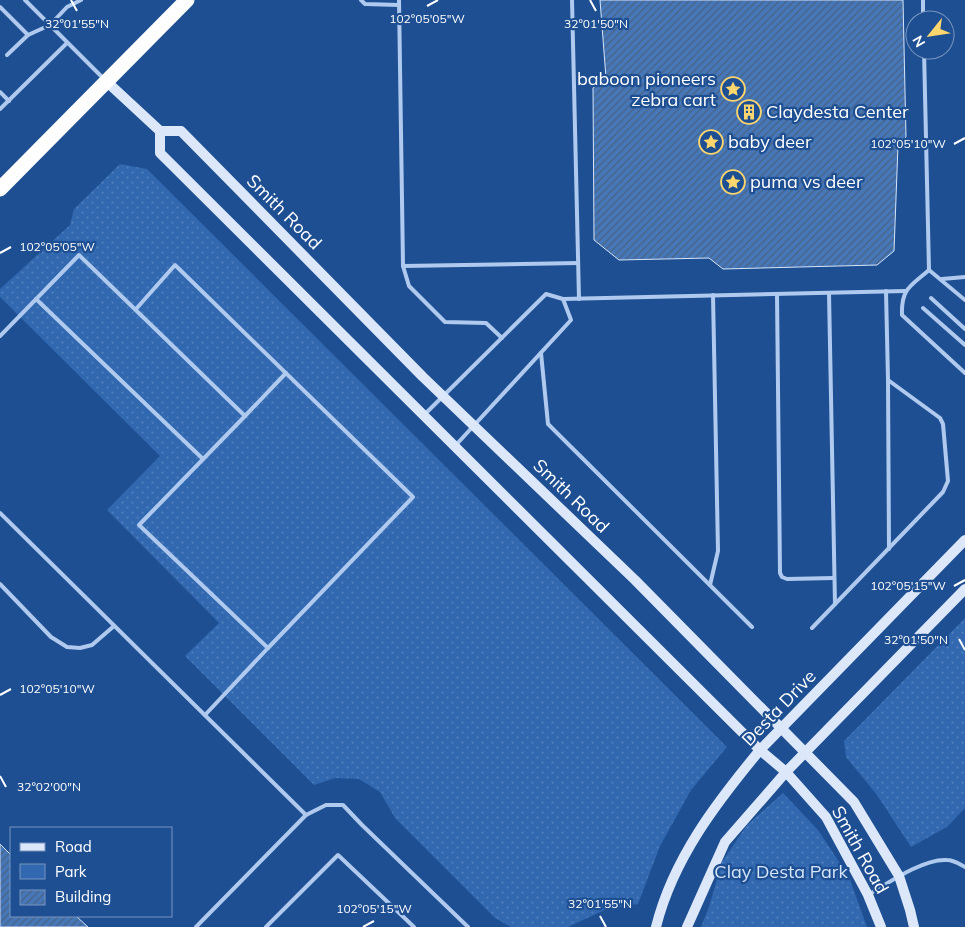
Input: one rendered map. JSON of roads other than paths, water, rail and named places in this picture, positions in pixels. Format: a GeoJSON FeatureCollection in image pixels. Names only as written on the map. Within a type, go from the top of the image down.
{"type":"FeatureCollection","features":[{"type":"Feature","properties":{"kind":"highway"},"geometry":{"type":"LineString","coordinates":[[0,189],[187,0]]}},
{"type":"Feature","properties":{"kind":"street"},"geometry":{"type":"LineString","coordinates":[[106,82],[160,131]]}},
{"type":"Feature","properties":{"kind":"street","name":"Smith Road"},"geometry":{"type":"LineString","coordinates":[[881,927],[868,895],[826,817],[786,772],[760,750],[160,153],[160,131],[181,131],[443,396],[635,580],[854,802],[899,876],[914,927]]}},
{"type":"Feature","properties":{"kind":"street","name":"Desta Drive"},"geometry":{"type":"LineString","coordinates":[[656,927],[669,887],[685,854],[702,825],[730,786],[760,750],[965,540]]}},
{"type":"Feature","properties":{"kind":"street"},"geometry":{"type":"LineString","coordinates":[[688,927],[725,842],[786,772],[965,589]]}},
{"type":"Feature","properties":{"kind":"lane"},"geometry":{"type":"LineString","coordinates":[[25,0],[106,82]]}},
{"type":"Feature","properties":{"kind":"lane"},"geometry":{"type":"LineString","coordinates":[[68,7],[70,0]]}},
{"type":"Feature","properties":{"kind":"lane"},"geometry":{"type":"LineString","coordinates":[[7,55],[28,36],[50,25],[68,7],[81,0]]}},
{"type":"Feature","properties":{"kind":"lane"},"geometry":{"type":"LineString","coordinates":[[362,0],[365,4],[399,6]]}},
{"type":"Feature","properties":{"kind":"lane"},"geometry":{"type":"LineString","coordinates":[[399,0],[403,266],[409,286],[445,322],[486,323],[502,338]]}},
{"type":"Feature","properties":{"kind":"lane"},"geometry":{"type":"LineString","coordinates":[[572,0],[579,299]]}},
{"type":"Feature","properties":{"kind":"lane"},"geometry":{"type":"LineString","coordinates":[[0,8],[28,36]]}},
{"type":"Feature","properties":{"kind":"lane"},"geometry":{"type":"LineString","coordinates":[[0,18],[5,12]]}},
{"type":"Feature","properties":{"kind":"lane"},"geometry":{"type":"LineString","coordinates":[[0,109],[67,42]]}},
{"type":"Feature","properties":{"kind":"lane"},"geometry":{"type":"LineString","coordinates":[[924,60],[929,270],[906,291],[902,300],[902,315],[965,373]]}},
{"type":"Feature","properties":{"kind":"lane"},"geometry":{"type":"LineString","coordinates":[[0,92],[9,100]]}},
{"type":"Feature","properties":{"kind":"lane"},"geometry":{"type":"LineString","coordinates":[[0,336],[80,255],[245,416]]}},
{"type":"Feature","properties":{"kind":"lane"},"geometry":{"type":"LineString","coordinates":[[403,266],[578,263]]}},
{"type":"Feature","properties":{"kind":"lane"},"geometry":{"type":"LineString","coordinates":[[136,309],[175,265],[413,497],[205,715]]}},
{"type":"Feature","properties":{"kind":"lane"},"geometry":{"type":"LineString","coordinates":[[929,270],[942,278],[965,300]]}},
{"type":"Feature","properties":{"kind":"lane"},"geometry":{"type":"LineString","coordinates":[[942,278],[965,277]]}},
{"type":"Feature","properties":{"kind":"lane"},"geometry":{"type":"LineString","coordinates":[[886,291],[889,549]]}},
{"type":"Feature","properties":{"kind":"lane"},"geometry":{"type":"LineString","coordinates":[[424,415],[546,294],[563,299],[579,299],[906,291]]}},
{"type":"Feature","properties":{"kind":"lane"},"geometry":{"type":"LineString","coordinates":[[829,292],[835,604]]}},
{"type":"Feature","properties":{"kind":"lane"},"geometry":{"type":"LineString","coordinates":[[777,294],[780,572],[782,577],[787,579],[834,578]]}},
{"type":"Feature","properties":{"kind":"lane"},"geometry":{"type":"LineString","coordinates":[[710,585],[718,550],[713,295]]}},
{"type":"Feature","properties":{"kind":"lane"},"geometry":{"type":"LineString","coordinates":[[931,298],[965,329]]}},
{"type":"Feature","properties":{"kind":"lane"},"geometry":{"type":"LineString","coordinates":[[36,299],[203,460]]}},
{"type":"Feature","properties":{"kind":"lane"},"geometry":{"type":"LineString","coordinates":[[455,446],[571,320],[563,299]]}},
{"type":"Feature","properties":{"kind":"lane"},"geometry":{"type":"LineString","coordinates":[[923,308],[965,345]]}},
{"type":"Feature","properties":{"kind":"lane"},"geometry":{"type":"LineString","coordinates":[[541,353],[548,424],[752,626]]}},
{"type":"Feature","properties":{"kind":"lane"},"geometry":{"type":"LineString","coordinates":[[268,648],[139,525],[286,373]]}},
{"type":"Feature","properties":{"kind":"lane"},"geometry":{"type":"LineString","coordinates":[[812,628],[943,492],[948,481],[943,424],[940,418],[888,380]]}},
{"type":"Feature","properties":{"kind":"lane"},"geometry":{"type":"LineString","coordinates":[[0,513],[306,815]]}},
{"type":"Feature","properties":{"kind":"lane"},"geometry":{"type":"LineString","coordinates":[[0,584],[50,637],[67,647],[80,648],[92,645],[114,626]]}},
{"type":"Feature","properties":{"kind":"lane"},"geometry":{"type":"LineString","coordinates":[[196,927],[306,815],[326,804],[343,805],[468,927]]}},
{"type":"Feature","properties":{"kind":"lane"},"geometry":{"type":"LineString","coordinates":[[266,927],[338,855],[414,927]]}},
{"type":"Feature","properties":{"kind":"lane"},"geometry":{"type":"LineString","coordinates":[[868,895],[899,876],[930,862],[952,860],[965,867]]}},
{"type":"Feature","properties":{"kind":"place","name":"baboon pioneers zebra cart"},"geometry":{"type":"Point","coordinates":[733,89]}},
{"type":"Feature","properties":{"kind":"place","name":"Claydesta Center"},"geometry":{"type":"Point","coordinates":[749,112]}},
{"type":"Feature","properties":{"kind":"place","name":"baby deer"},"geometry":{"type":"Point","coordinates":[711,142]}},
{"type":"Feature","properties":{"kind":"place","name":"puma vs deer"},"geometry":{"type":"Point","coordinates":[733,182]}},
{"type":"Feature","properties":{"kind":"park label","name":"Clay Desta Park"},"geometry":{"type":"Point","coordinates":[781,872]}}]}
